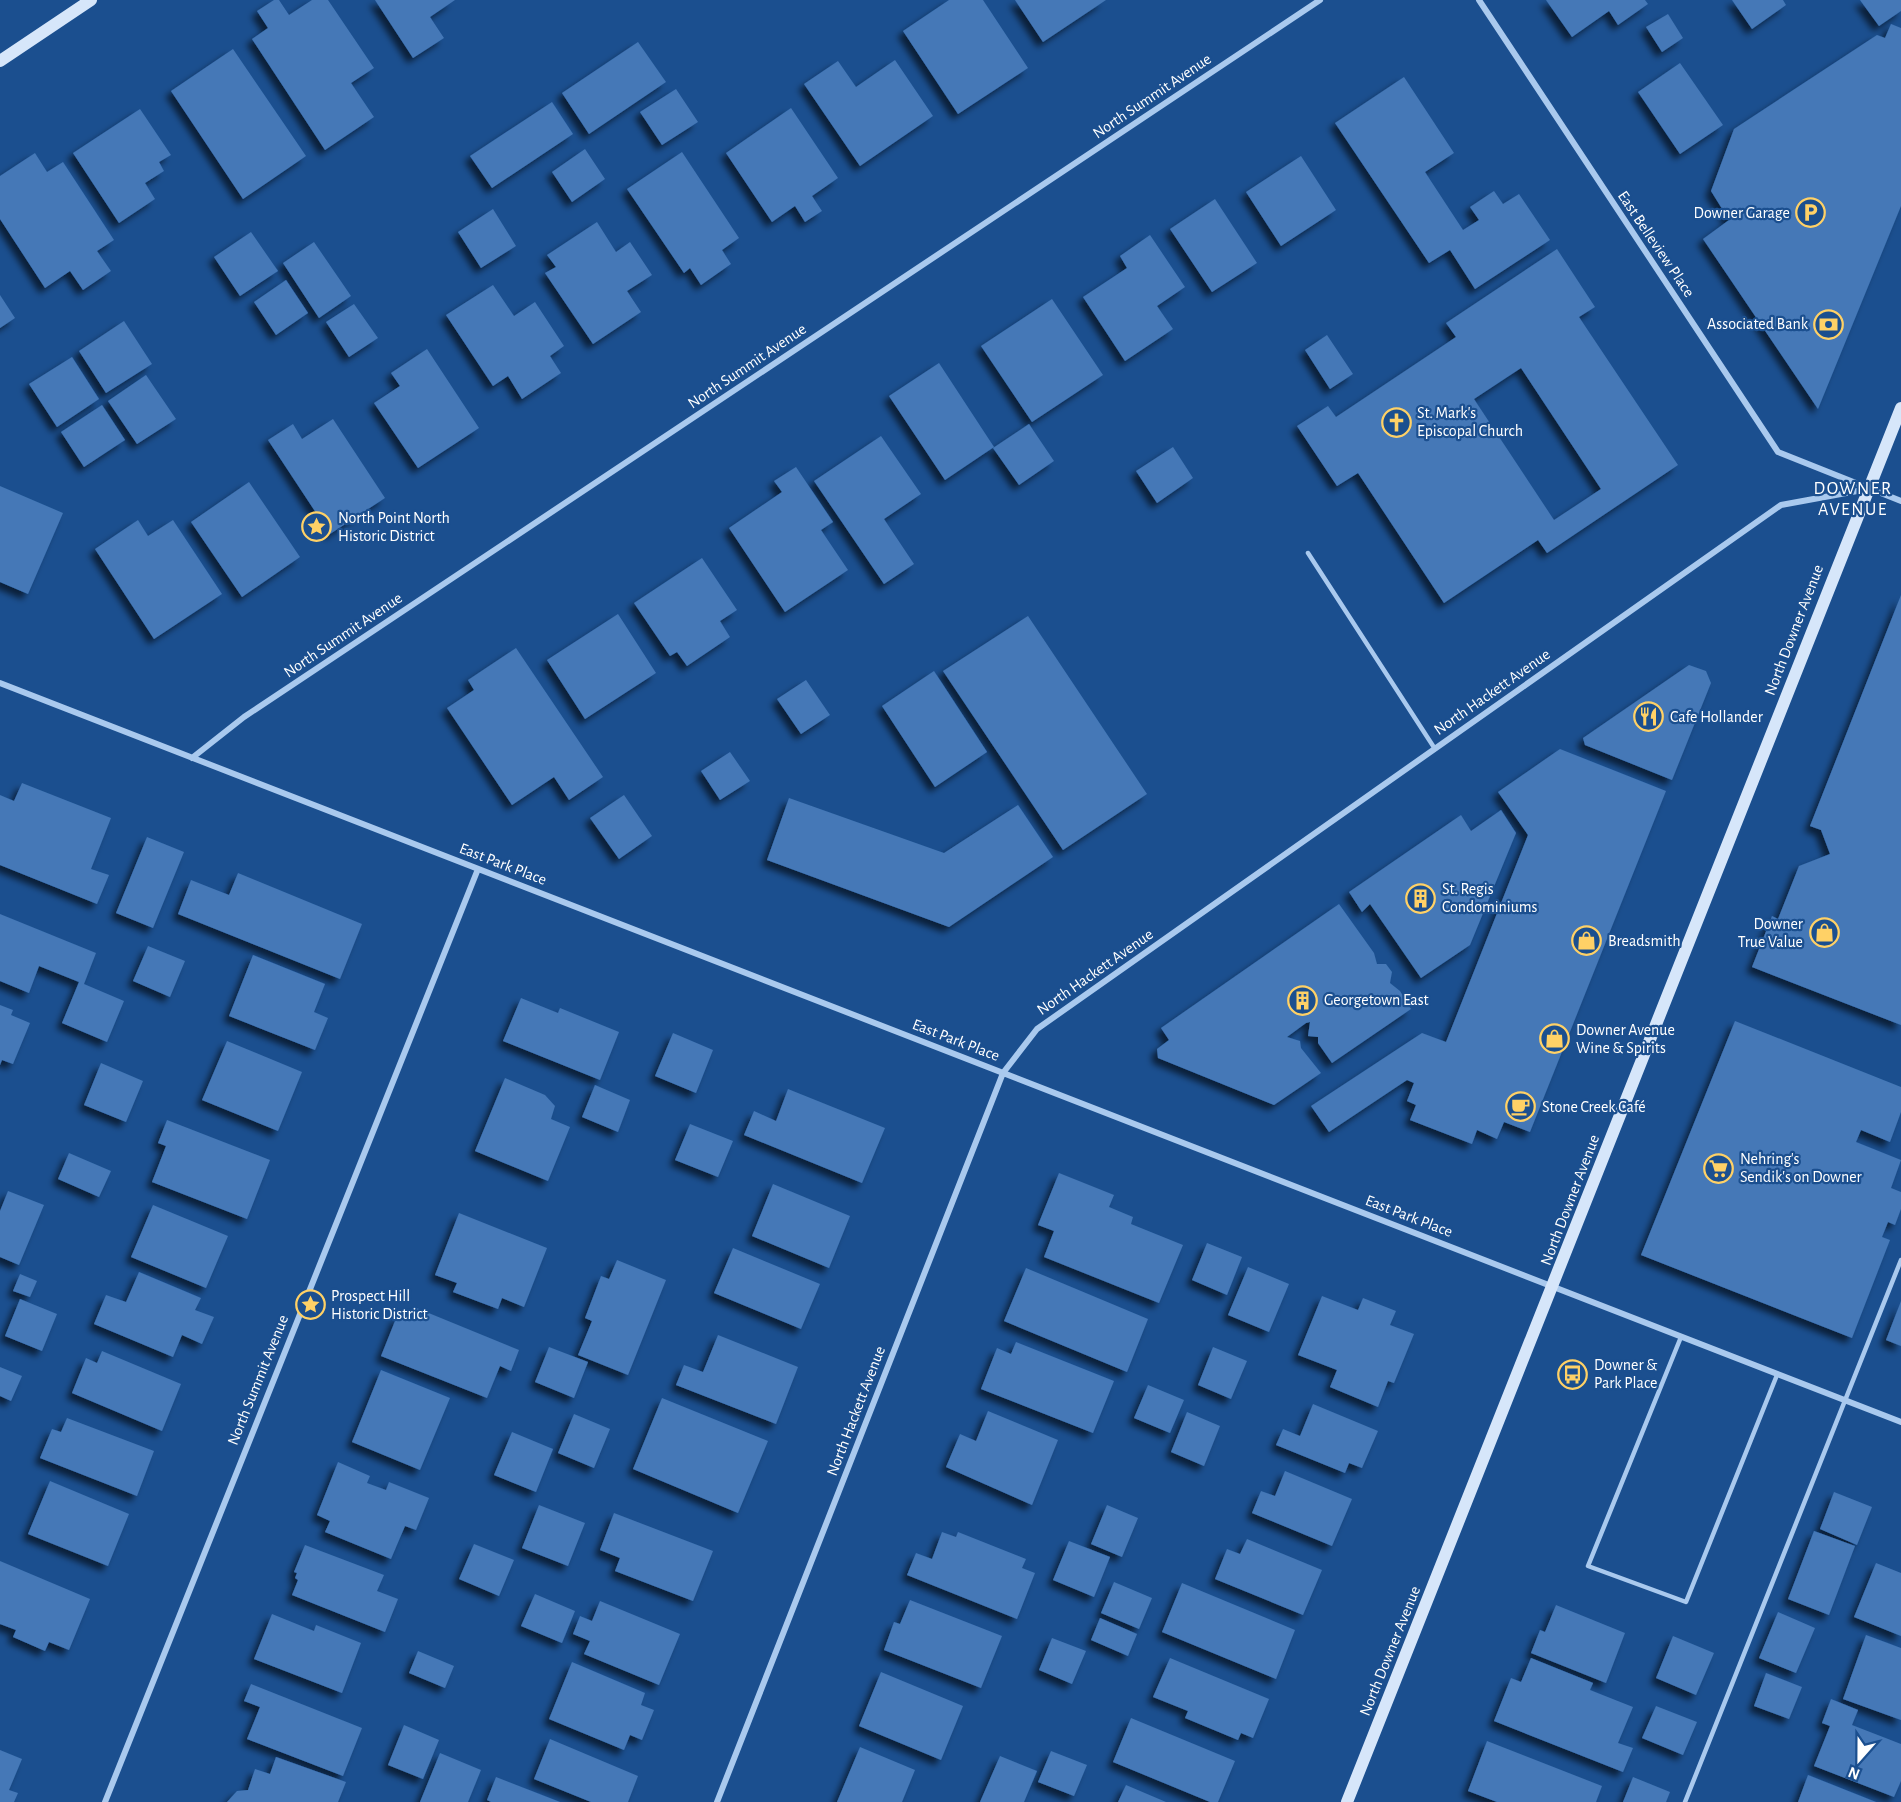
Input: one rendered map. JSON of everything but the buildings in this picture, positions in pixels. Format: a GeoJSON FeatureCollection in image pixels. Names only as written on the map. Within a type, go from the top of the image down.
{"type":"FeatureCollection","features":[{"type":"Feature","properties":{"kind":"street"},"geometry":{"type":"LineString","coordinates":[[0,61],[91,0]]}},
{"type":"Feature","properties":{"kind":"street","name":"North Summit Avenue"},"geometry":{"type":"LineString","coordinates":[[192,758],[244,717],[1320,0]]}},
{"type":"Feature","properties":{"kind":"street","name":"East Belleview Place"},"geometry":{"type":"LineString","coordinates":[[1479,0],[1778,452],[1901,501]]}},
{"type":"Feature","properties":{"kind":"street","name":"North Downer Avenue"},"geometry":{"type":"LineString","coordinates":[[1347,1802],[1901,408]]}},
{"type":"Feature","properties":{"kind":"street","name":"North Hackett Avenue"},"geometry":{"type":"LineString","coordinates":[[717,1802],[1003,1073],[1037,1029],[1781,505],[1868,488]]}},
{"type":"Feature","properties":{"kind":"street","name":"East Park Place"},"geometry":{"type":"LineString","coordinates":[[0,683],[1901,1422]]}},
{"type":"Feature","properties":{"kind":"street","name":"North Summit Avenue"},"geometry":{"type":"LineString","coordinates":[[105,1802],[478,869]]}},
{"type":"Feature","properties":{"kind":"lane"},"geometry":{"type":"LineString","coordinates":[[1308,553],[1435,749]]}},
{"type":"Feature","properties":{"kind":"lane"},"geometry":{"type":"LineString","coordinates":[[1685,1802],[1901,1260]]}},
{"type":"Feature","properties":{"kind":"lane"},"geometry":{"type":"LineString","coordinates":[[1681,1337],[1588,1566],[1686,1602],[1777,1375]]}},
{"type":"Feature","properties":{"kind":"place","name":"Downer Garage"},"geometry":{"type":"Point","coordinates":[1811,213]}},
{"type":"Feature","properties":{"kind":"place","name":"Associated Bank"},"geometry":{"type":"Point","coordinates":[1829,324]}},
{"type":"Feature","properties":{"kind":"place","name":"St. Mark's Episcopal Church"},"geometry":{"type":"Point","coordinates":[1396,422]}},
{"type":"Feature","properties":{"kind":"place","name":"North Point North Historic District"},"geometry":{"type":"Point","coordinates":[317,527]}},
{"type":"Feature","properties":{"kind":"place","name":"Cafe Hollander"},"geometry":{"type":"Point","coordinates":[1649,717]}},
{"type":"Feature","properties":{"kind":"place","name":"St. Regis Condominiums"},"geometry":{"type":"Point","coordinates":[1421,898]}},
{"type":"Feature","properties":{"kind":"place","name":"Downer True Value"},"geometry":{"type":"Point","coordinates":[1824,933]}},
{"type":"Feature","properties":{"kind":"place","name":"Breadsmith"},"geometry":{"type":"Point","coordinates":[1587,941]}},
{"type":"Feature","properties":{"kind":"place","name":"Georgetown East"},"geometry":{"type":"Point","coordinates":[1303,1000]}},
{"type":"Feature","properties":{"kind":"place","name":"Downer Avenue Wine & Spirits"},"geometry":{"type":"Point","coordinates":[1555,1039]}},
{"type":"Feature","properties":{"kind":"place","name":"Stone Creek Café"},"geometry":{"type":"Point","coordinates":[1521,1107]}},
{"type":"Feature","properties":{"kind":"place","name":"Nehring's Sendik's on Downer"},"geometry":{"type":"Point","coordinates":[1719,1168]}},
{"type":"Feature","properties":{"kind":"place","name":"Prospect Hill Historic District"},"geometry":{"type":"Point","coordinates":[310,1305]}},
{"type":"Feature","properties":{"kind":"place","name":"Downer & Park Place"},"geometry":{"type":"Point","coordinates":[1573,1374]}},
{"type":"Feature","properties":{"kind":"district","name":"DOWNER AVENUE"},"geometry":{"type":"Point","coordinates":[1853,499]}}]}
